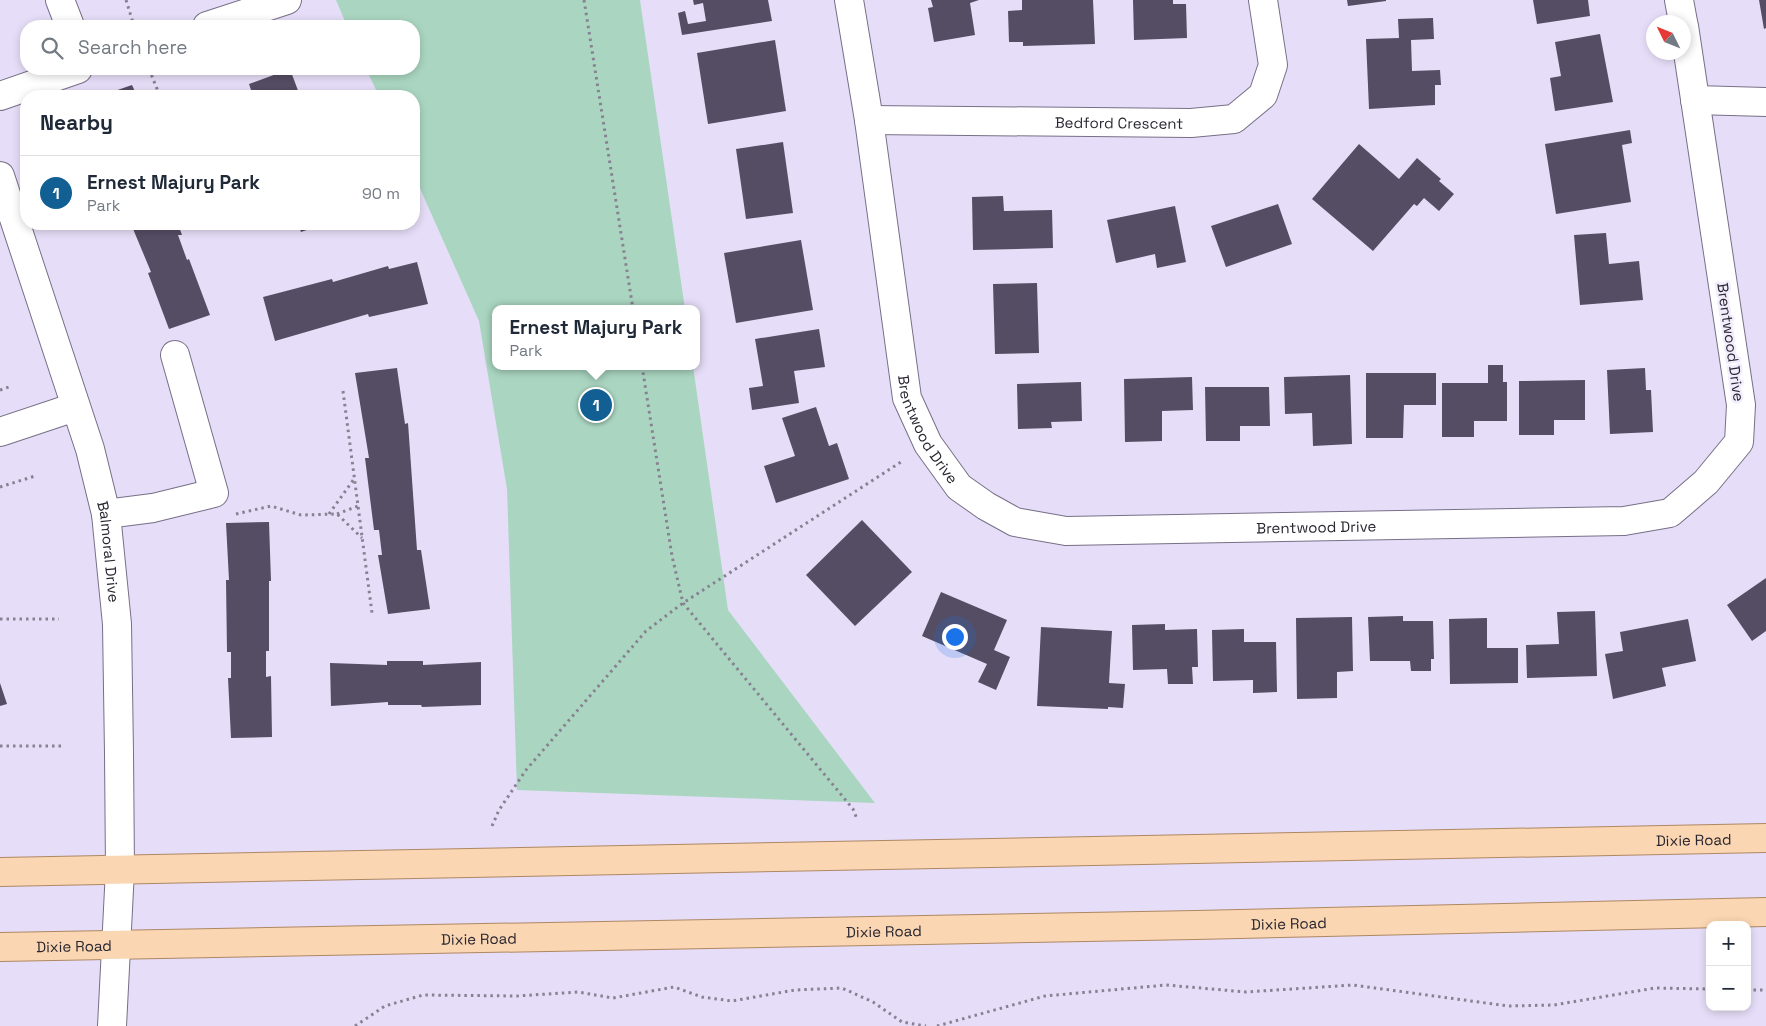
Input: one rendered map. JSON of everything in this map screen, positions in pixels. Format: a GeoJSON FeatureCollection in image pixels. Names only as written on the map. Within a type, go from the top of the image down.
{"type":"FeatureCollection","features":[{"type":"Feature","properties":{"kind":"main road","name":"Dixie Road"},"geometry":{"type":"LineString","coordinates":[[0,872],[1766,838]]}},
{"type":"Feature","properties":{"kind":"main road","name":"Dixie Road"},"geometry":{"type":"LineString","coordinates":[[0,948],[1186,926],[1766,912]]}},
{"type":"Feature","properties":{"kind":"street"},"geometry":{"type":"LineString","coordinates":[[60,0],[68,20]]}},
{"type":"Feature","properties":{"kind":"street"},"geometry":{"type":"LineString","coordinates":[[225,20],[287,0]]}},
{"type":"Feature","properties":{"kind":"street","name":"Brentwood Drive"},"geometry":{"type":"LineString","coordinates":[[849,0],[907,398],[928,444],[959,487],[986,506],[1016,522],[1066,531],[1624,520],[1670,513],[1706,482],[1739,442],[1741,405],[1689,60]]}},
{"type":"Feature","properties":{"kind":"street","name":"Bedford Crescent"},"geometry":{"type":"LineString","coordinates":[[868,120],[1191,123],[1234,119],[1263,95],[1273,65],[1263,0]]}},
{"type":"Feature","properties":{"kind":"street","name":"Brentwood Drive"},"geometry":{"type":"LineString","coordinates":[[1679,0],[1682,15]]}},
{"type":"Feature","properties":{"kind":"street"},"geometry":{"type":"LineString","coordinates":[[0,96],[61,75]]}},
{"type":"Feature","properties":{"kind":"street"},"geometry":{"type":"LineString","coordinates":[[1696,100],[1766,102]]}},
{"type":"Feature","properties":{"kind":"street","name":"Balmoral Drive"},"geometry":{"type":"LineString","coordinates":[[0,176],[90,449],[106,514],[117,624],[120,870],[112,1026]]}},
{"type":"Feature","properties":{"kind":"street"},"geometry":{"type":"LineString","coordinates":[[106,514],[153,508],[214,493],[175,355]]}},
{"type":"Feature","properties":{"kind":"street"},"geometry":{"type":"LineString","coordinates":[[0,432],[75,407]]}},
{"type":"Feature","properties":{"kind":"path"},"geometry":{"type":"LineString","coordinates":[[126,0],[132,20]]}},
{"type":"Feature","properties":{"kind":"path"},"geometry":{"type":"LineString","coordinates":[[584,0],[632,305]]}},
{"type":"Feature","properties":{"kind":"path"},"geometry":{"type":"LineString","coordinates":[[151,75],[158,90]]}},
{"type":"Feature","properties":{"kind":"path"},"geometry":{"type":"LineString","coordinates":[[643,370],[672,556],[683,603],[853,809],[857,819]]}},
{"type":"Feature","properties":{"kind":"path"},"geometry":{"type":"LineString","coordinates":[[0,390],[8,387]]}},
{"type":"Feature","properties":{"kind":"path"},"geometry":{"type":"LineString","coordinates":[[343,391],[372,613]]}},
{"type":"Feature","properties":{"kind":"path"},"geometry":{"type":"LineString","coordinates":[[492,826],[502,804],[526,770],[646,631],[683,603],[928,444]]}},
{"type":"Feature","properties":{"kind":"path"},"geometry":{"type":"LineString","coordinates":[[0,487],[35,476]]}},
{"type":"Feature","properties":{"kind":"path"},"geometry":{"type":"LineString","coordinates":[[328,515],[354,478]]}},
{"type":"Feature","properties":{"kind":"path"},"geometry":{"type":"LineString","coordinates":[[233,514],[271,506],[301,515],[328,515],[337,514],[358,506]]}},
{"type":"Feature","properties":{"kind":"path"},"geometry":{"type":"LineString","coordinates":[[337,514],[362,538]]}},
{"type":"Feature","properties":{"kind":"path"},"geometry":{"type":"LineString","coordinates":[[0,619],[58,619]]}},
{"type":"Feature","properties":{"kind":"path"},"geometry":{"type":"LineString","coordinates":[[0,746],[61,746]]}},
{"type":"Feature","properties":{"kind":"path"},"geometry":{"type":"LineString","coordinates":[[937,1026],[1045,996],[1166,985],[1246,992],[1353,985],[1508,1006],[1554,1005],[1655,988],[1706,989]]}},
{"type":"Feature","properties":{"kind":"path"},"geometry":{"type":"LineString","coordinates":[[355,1026],[385,1006],[424,995],[517,996],[578,992],[613,998],[674,987],[702,996],[732,1001],[795,990],[842,988],[873,1002],[902,1022],[926,1026]]}},
{"type":"Feature","properties":{"kind":"path"},"geometry":{"type":"LineString","coordinates":[[1751,990],[1766,990]]}},
{"type":"Feature","properties":{"kind":"green space"},"geometry":{"type":"Polygon","coordinates":[[[336,0],[640,0],[684,305],[492,305],[492,370],[694,370],[728,610],[875,803],[517,790],[507,489],[479,321],[420,188],[420,90],[376,90],[369,75],[420,75],[420,20],[344,20],[336,0]]]}},
{"type":"Feature","properties":{"kind":"building"},"geometry":{"type":"Polygon","coordinates":[[[693,0],[768,0],[772,21],[682,35],[678,13],[685,11],[688,24],[706,21],[703,3],[694,5],[693,0]]]}},
{"type":"Feature","properties":{"kind":"building"},"geometry":{"type":"Polygon","coordinates":[[[931,0],[979,0],[970,3],[975,35],[934,42],[928,8],[933,7],[931,0]]]}},
{"type":"Feature","properties":{"kind":"building"},"geometry":{"type":"Polygon","coordinates":[[[1022,0],[1093,0],[1095,44],[1023,46],[1023,42],[1009,42],[1008,11],[1022,10],[1022,0]]]}},
{"type":"Feature","properties":{"kind":"building"},"geometry":{"type":"Polygon","coordinates":[[[1133,0],[1173,0],[1173,4],[1186,4],[1187,38],[1134,40],[1133,0]]]}},
{"type":"Feature","properties":{"kind":"building"},"geometry":{"type":"Polygon","coordinates":[[[1347,0],[1386,0],[1386,1],[1348,6],[1347,0]]]}},
{"type":"Feature","properties":{"kind":"building"},"geometry":{"type":"Polygon","coordinates":[[[1533,0],[1588,0],[1590,16],[1537,24],[1533,0]]]}},
{"type":"Feature","properties":{"kind":"building"},"geometry":{"type":"Polygon","coordinates":[[[1759,0],[1766,0],[1766,28],[1764,29],[1759,0]]]}},
{"type":"Feature","properties":{"kind":"building"},"geometry":{"type":"Polygon","coordinates":[[[1433,18],[1434,39],[1411,40],[1412,71],[1440,70],[1441,85],[1435,85],[1435,105],[1369,109],[1366,39],[1399,38],[1398,19],[1433,18]]]}},
{"type":"Feature","properties":{"kind":"building"},"geometry":{"type":"Polygon","coordinates":[[[1600,34],[1613,102],[1555,111],[1550,78],[1561,76],[1555,42],[1600,34]]]}},
{"type":"Feature","properties":{"kind":"building"},"geometry":{"type":"Polygon","coordinates":[[[775,40],[786,111],[708,124],[697,53],[775,40]]]}},
{"type":"Feature","properties":{"kind":"building"},"geometry":{"type":"Polygon","coordinates":[[[274,75],[292,75],[298,90],[251,90],[249,84],[274,75]]]}},
{"type":"Feature","properties":{"kind":"building"},"geometry":{"type":"Polygon","coordinates":[[[132,85],[134,90],[117,90],[132,85]]]}},
{"type":"Feature","properties":{"kind":"building"},"geometry":{"type":"Polygon","coordinates":[[[1630,130],[1632,143],[1622,145],[1631,202],[1556,214],[1545,144],[1630,130]]]}},
{"type":"Feature","properties":{"kind":"building"},"geometry":{"type":"Polygon","coordinates":[[[783,142],[793,213],[746,219],[736,149],[783,142]]]}},
{"type":"Feature","properties":{"kind":"building"},"geometry":{"type":"Polygon","coordinates":[[[1359,144],[1399,179],[1417,158],[1441,179],[1439,181],[1454,194],[1439,211],[1424,198],[1417,206],[1414,204],[1373,251],[1312,199],[1359,144]]]}},
{"type":"Feature","properties":{"kind":"building"},"geometry":{"type":"Polygon","coordinates":[[[1003,196],[1004,211],[1052,210],[1053,248],[973,250],[972,197],[1003,196]]]}},
{"type":"Feature","properties":{"kind":"building"},"geometry":{"type":"Polygon","coordinates":[[[1278,204],[1292,244],[1226,267],[1211,226],[1278,204]]]}},
{"type":"Feature","properties":{"kind":"building"},"geometry":{"type":"Polygon","coordinates":[[[1175,206],[1186,262],[1157,268],[1155,254],[1116,263],[1107,220],[1175,206]]]}},
{"type":"Feature","properties":{"kind":"building"},"geometry":{"type":"Polygon","coordinates":[[[134,230],[180,230],[182,235],[178,235],[210,315],[169,329],[148,273],[151,272],[134,230]]]}},
{"type":"Feature","properties":{"kind":"building"},"geometry":{"type":"Polygon","coordinates":[[[1606,233],[1609,264],[1639,261],[1643,300],[1580,305],[1574,235],[1606,233]]]}},
{"type":"Feature","properties":{"kind":"building"},"geometry":{"type":"Polygon","coordinates":[[[801,240],[813,310],[736,323],[724,253],[801,240]]]}},
{"type":"Feature","properties":{"kind":"building"},"geometry":{"type":"Polygon","coordinates":[[[417,262],[428,304],[369,317],[368,314],[275,341],[263,297],[332,279],[333,282],[388,266],[389,269],[417,262]]]}},
{"type":"Feature","properties":{"kind":"building"},"geometry":{"type":"Polygon","coordinates":[[[1037,283],[1039,353],[995,354],[993,284],[1037,283]]]}},
{"type":"Feature","properties":{"kind":"building"},"geometry":{"type":"Polygon","coordinates":[[[819,329],[825,367],[794,371],[799,403],[752,410],[749,388],[763,386],[755,339],[819,329]]]}},
{"type":"Feature","properties":{"kind":"building"},"geometry":{"type":"Polygon","coordinates":[[[1488,365],[1503,365],[1503,382],[1507,382],[1507,421],[1474,421],[1474,437],[1442,437],[1442,383],[1488,383],[1488,365]]]}},
{"type":"Feature","properties":{"kind":"building"},"geometry":{"type":"Polygon","coordinates":[[[397,368],[405,424],[408,423],[417,550],[421,550],[430,609],[388,614],[378,555],[382,555],[379,530],[374,530],[365,458],[369,458],[355,373],[397,368]]]}},
{"type":"Feature","properties":{"kind":"building"},"geometry":{"type":"Polygon","coordinates":[[[1645,368],[1646,390],[1651,390],[1653,432],[1610,434],[1607,370],[1645,368]]]}},
{"type":"Feature","properties":{"kind":"building"},"geometry":{"type":"Polygon","coordinates":[[[1366,373],[1436,373],[1436,405],[1404,405],[1403,438],[1366,438],[1366,373]]]}},
{"type":"Feature","properties":{"kind":"building"},"geometry":{"type":"Polygon","coordinates":[[[1350,375],[1352,444],[1313,446],[1312,413],[1285,414],[1284,377],[1350,375]]]}},
{"type":"Feature","properties":{"kind":"building"},"geometry":{"type":"Polygon","coordinates":[[[1192,377],[1193,410],[1162,411],[1162,441],[1125,442],[1124,379],[1192,377]]]}},
{"type":"Feature","properties":{"kind":"building"},"geometry":{"type":"Polygon","coordinates":[[[1585,380],[1585,420],[1554,420],[1554,435],[1519,435],[1519,381],[1585,380]]]}},
{"type":"Feature","properties":{"kind":"building"},"geometry":{"type":"Polygon","coordinates":[[[1081,382],[1082,421],[1051,422],[1052,428],[1018,429],[1017,384],[1081,382]]]}},
{"type":"Feature","properties":{"kind":"building"},"geometry":{"type":"Polygon","coordinates":[[[1205,387],[1269,387],[1270,426],[1240,426],[1240,441],[1206,441],[1205,387]]]}},
{"type":"Feature","properties":{"kind":"building"},"geometry":{"type":"Polygon","coordinates":[[[816,407],[829,446],[837,443],[849,479],[776,503],[764,466],[795,456],[782,418],[816,407]]]}},
{"type":"Feature","properties":{"kind":"building"},"geometry":{"type":"Polygon","coordinates":[[[862,520],[912,572],[855,626],[806,575],[862,520]]]}},
{"type":"Feature","properties":{"kind":"building"},"geometry":{"type":"Polygon","coordinates":[[[269,522],[271,581],[269,581],[269,651],[266,651],[266,677],[271,676],[272,737],[231,738],[228,678],[231,678],[231,652],[227,652],[226,580],[229,580],[226,523],[269,522]]]}},
{"type":"Feature","properties":{"kind":"building"},"geometry":{"type":"Polygon","coordinates":[[[1766,578],[1766,631],[1752,641],[1727,605],[1766,578]]]}},
{"type":"Feature","properties":{"kind":"building"},"geometry":{"type":"Polygon","coordinates":[[[941,592],[1007,620],[994,650],[1010,657],[996,690],[978,682],[987,664],[922,636],[941,592]]]}},
{"type":"Feature","properties":{"kind":"building"},"geometry":{"type":"Polygon","coordinates":[[[1595,611],[1597,676],[1527,678],[1526,645],[1559,644],[1557,612],[1595,611]]]}},
{"type":"Feature","properties":{"kind":"building"},"geometry":{"type":"Polygon","coordinates":[[[1403,616],[1403,621],[1433,621],[1434,659],[1431,659],[1431,671],[1411,671],[1410,661],[1370,661],[1368,617],[1403,616]]]}},
{"type":"Feature","properties":{"kind":"building"},"geometry":{"type":"Polygon","coordinates":[[[1352,617],[1353,671],[1337,672],[1337,698],[1297,699],[1296,618],[1352,617]]]}},
{"type":"Feature","properties":{"kind":"building"},"geometry":{"type":"Polygon","coordinates":[[[1487,618],[1487,648],[1518,648],[1518,683],[1450,684],[1449,619],[1487,618]]]}},
{"type":"Feature","properties":{"kind":"building"},"geometry":{"type":"Polygon","coordinates":[[[1688,619],[1696,661],[1662,668],[1666,686],[1613,699],[1605,654],[1623,651],[1620,632],[1688,619]]]}},
{"type":"Feature","properties":{"kind":"building"},"geometry":{"type":"Polygon","coordinates":[[[1165,624],[1165,630],[1197,629],[1198,667],[1192,667],[1193,684],[1168,684],[1167,669],[1133,670],[1132,625],[1165,624]]]}},
{"type":"Feature","properties":{"kind":"building"},"geometry":{"type":"Polygon","coordinates":[[[1041,627],[1112,631],[1109,683],[1125,684],[1123,708],[1037,706],[1041,627]]]}},
{"type":"Feature","properties":{"kind":"building"},"geometry":{"type":"Polygon","coordinates":[[[1244,629],[1244,642],[1276,642],[1277,692],[1253,693],[1253,680],[1213,681],[1212,630],[1244,629]]]}},
{"type":"Feature","properties":{"kind":"building"},"geometry":{"type":"Polygon","coordinates":[[[387,661],[423,661],[423,665],[481,662],[481,705],[422,707],[421,705],[388,705],[388,702],[331,706],[330,663],[387,665],[387,661]]]}},
{"type":"Feature","properties":{"kind":"building"},"geometry":{"type":"Polygon","coordinates":[[[0,683],[7,704],[0,706],[0,683]]]}},
{"type":"Feature","properties":{"kind":"place","name":"Ernest Majury Park"},"geometry":{"type":"Point","coordinates":[596,405]}}]}
